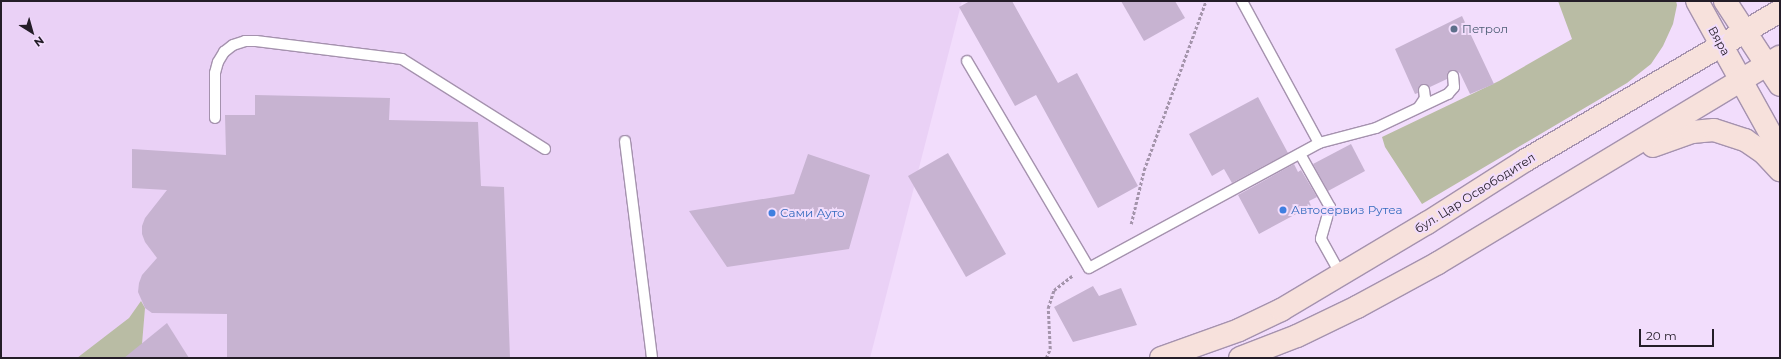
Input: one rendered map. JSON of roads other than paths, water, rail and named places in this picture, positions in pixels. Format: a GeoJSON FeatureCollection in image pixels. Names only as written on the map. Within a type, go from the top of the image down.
{"type":"FeatureCollection","features":[{"type":"Feature","properties":{"kind":"main road","name":"Вяра"},"geometry":{"type":"LineString","coordinates":[[1697,1],[1780,151]]}},
{"type":"Feature","properties":{"kind":"main road"},"geometry":{"type":"LineString","coordinates":[[1725,1],[1744,31],[1773,61],[1780,86]]}},
{"type":"Feature","properties":{"kind":"main road","name":"бул. Цар Освободител"},"geometry":{"type":"LineString","coordinates":[[1161,358],[1239,330],[1274,314],[1341,275],[1526,160],[1720,44],[1780,11]]}},
{"type":"Feature","properties":{"kind":"main road"},"geometry":{"type":"LineString","coordinates":[[1240,358],[1297,336],[1357,307],[1438,263],[1588,174],[1773,61]]}},
{"type":"Feature","properties":{"kind":"main road"},"geometry":{"type":"LineString","coordinates":[[1588,174],[1669,139],[1692,132],[1714,130],[1745,140],[1763,152],[1780,170]]}},
{"type":"Feature","properties":{"kind":"lane"},"geometry":{"type":"LineString","coordinates":[[1242,1],[1319,143]]}},
{"type":"Feature","properties":{"kind":"lane"},"geometry":{"type":"LineString","coordinates":[[215,118],[215,73],[218,62],[224,52],[234,45],[245,41],[256,41],[402,59],[545,149]]}},
{"type":"Feature","properties":{"kind":"lane"},"geometry":{"type":"LineString","coordinates":[[967,61],[1089,268],[1319,143],[1376,128],[1448,94],[1454,87],[1453,76]]}},
{"type":"Feature","properties":{"kind":"lane"},"geometry":{"type":"LineString","coordinates":[[1420,107],[1426,98],[1424,90]]}},
{"type":"Feature","properties":{"kind":"lane"},"geometry":{"type":"LineString","coordinates":[[625,141],[652,358]]}},
{"type":"Feature","properties":{"kind":"lane"},"geometry":{"type":"LineString","coordinates":[[1300,154],[1330,206],[1321,239],[1341,275]]}},
{"type":"Feature","properties":{"kind":"place","name":"Петрол"},"geometry":{"type":"Point","coordinates":[1454,29]}},
{"type":"Feature","properties":{"kind":"place","name":"Автосервиз Рутеа"},"geometry":{"type":"Point","coordinates":[1283,210]}},
{"type":"Feature","properties":{"kind":"place","name":"Сами Ауто"},"geometry":{"type":"Point","coordinates":[772,213]}}]}
